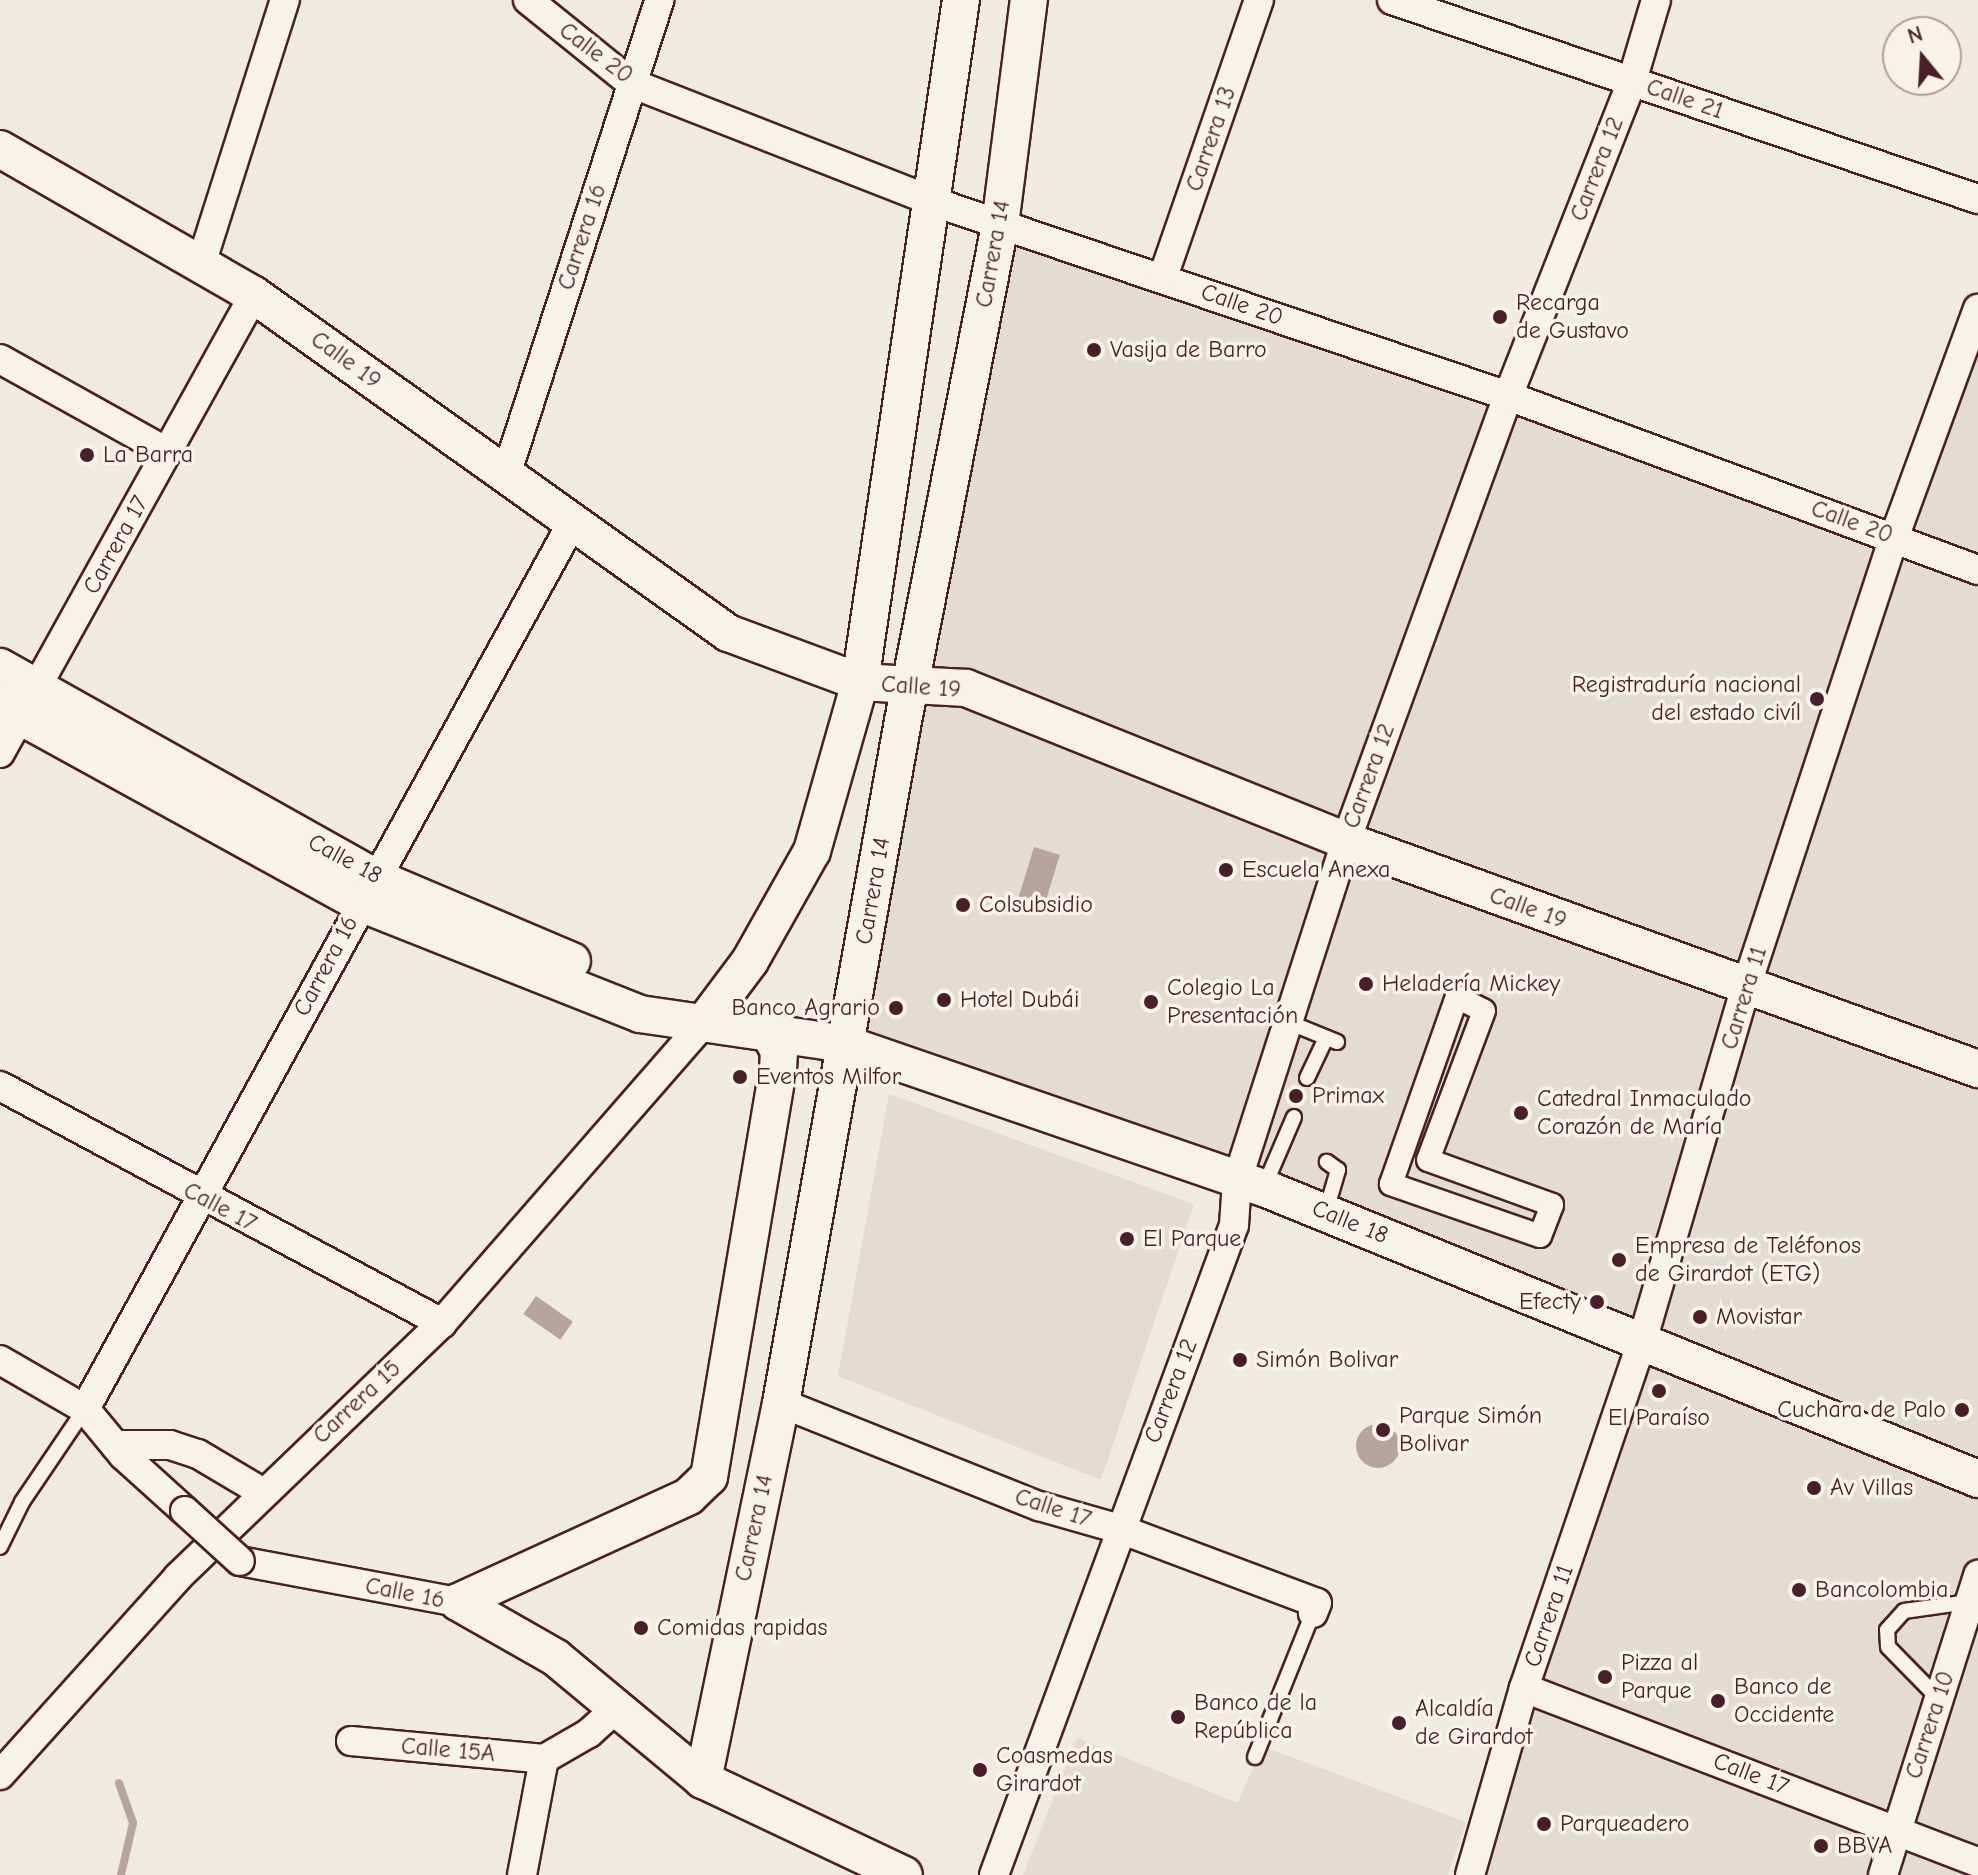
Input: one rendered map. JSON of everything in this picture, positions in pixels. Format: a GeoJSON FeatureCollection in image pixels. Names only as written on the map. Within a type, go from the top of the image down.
{"type":"FeatureCollection","features":[{"type":"Feature","properties":{"kind":"street"},"geometry":{"type":"LineString","coordinates":[[202,261],[285,0]]}},
{"type":"Feature","properties":{"kind":"street","name":"Calle 20"},"geometry":{"type":"LineString","coordinates":[[528,0],[631,83],[934,202],[1508,396],[1978,570]]}},
{"type":"Feature","properties":{"kind":"street","name":"Carrera 16"},"geometry":{"type":"LineString","coordinates":[[506,475],[659,0]]}},
{"type":"Feature","properties":{"kind":"street"},"geometry":{"type":"LineString","coordinates":[[705,1021],[750,961],[812,851],[860,682],[934,202],[961,0]]}},
{"type":"Feature","properties":{"kind":"street","name":"Carrera 14"},"geometry":{"type":"LineString","coordinates":[[703,1780],[781,1403],[910,688],[1000,225],[1029,0]]}},
{"type":"Feature","properties":{"kind":"street","name":"Carrera 13"},"geometry":{"type":"LineString","coordinates":[[1163,277],[1259,0]]}},
{"type":"Feature","properties":{"kind":"street","name":"Calle 21"},"geometry":{"type":"LineString","coordinates":[[1392,0],[1978,199]]}},
{"type":"Feature","properties":{"kind":"street","name":"Carrera 12"},"geometry":{"type":"LineString","coordinates":[[994,1875],[1250,1185],[1288,1022],[1346,841],[1508,396],[1632,81],[1656,0]]}},
{"type":"Feature","properties":{"kind":"street","name":"Calle 19"},"geometry":{"type":"LineString","coordinates":[[0,149],[202,261],[254,295],[571,525],[728,633],[860,682],[910,688],[966,688],[1346,841],[1978,1069]]}},
{"type":"Feature","properties":{"kind":"street","name":"Carrera 17"},"geometry":{"type":"LineString","coordinates":[[0,753],[19,703],[167,452],[254,295]]}},
{"type":"Feature","properties":{"kind":"street","name":"Carrera 11"},"geometry":{"type":"LineString","coordinates":[[1470,1875],[1524,1688],[1641,1345],[1746,987],[1894,538],[1978,309]]}},
{"type":"Feature","properties":{"kind":"street"},"geometry":{"type":"LineString","coordinates":[[0,359],[167,452]]}},
{"type":"Feature","properties":{"kind":"street","name":"Carrera 16"},"geometry":{"type":"LineString","coordinates":[[85,1409],[367,890],[571,525]]}},
{"type":"Feature","properties":{"kind":"street","name":"Calle 18"},"geometry":{"type":"LineString","coordinates":[[0,667],[19,703],[367,890],[705,1021],[845,1044],[1326,1211],[1641,1345],[1978,1479]]}},
{"type":"Feature","properties":{"kind":"street"},"geometry":{"type":"LineString","coordinates":[[1457,997],[1484,1011],[1428,1160],[1552,1205],[1540,1236],[1391,1184],[1457,997]]}},
{"type":"Feature","properties":{"kind":"street","name":"Carrera 15"},"geometry":{"type":"LineString","coordinates":[[0,1775],[178,1577],[262,1492],[442,1323],[705,1021]]}},
{"type":"Feature","properties":{"kind":"street"},"geometry":{"type":"LineString","coordinates":[[458,1602],[689,1496],[709,1477],[778,1070],[779,1051],[767,1029]]}},
{"type":"Feature","properties":{"kind":"street","name":"Calle 17"},"geometry":{"type":"LineString","coordinates":[[0,1086],[202,1198],[442,1323]]}},
{"type":"Feature","properties":{"kind":"street","name":"Calle 16"},"geometry":{"type":"LineString","coordinates":[[0,1360],[85,1409],[115,1445],[240,1561],[458,1602],[556,1658],[703,1780],[904,1875]]}},
{"type":"Feature","properties":{"kind":"street","name":"Calle 17"},"geometry":{"type":"LineString","coordinates":[[781,1403],[1039,1506],[1120,1529],[1317,1603],[1313,1613]]}},
{"type":"Feature","properties":{"kind":"street"},"geometry":{"type":"LineString","coordinates":[[115,1445],[170,1445],[198,1454],[262,1492]]}},
{"type":"Feature","properties":{"kind":"street","name":"Carrera 10"},"geometry":{"type":"LineString","coordinates":[[1883,1875],[1978,1575]]}},
{"type":"Feature","properties":{"kind":"street","name":"Calle 17"},"geometry":{"type":"LineString","coordinates":[[1524,1688],[1978,1862]]}},
{"type":"Feature","properties":{"kind":"street"},"geometry":{"type":"LineString","coordinates":[[522,1875],[544,1759],[589,1733],[618,1707]]}},
{"type":"Feature","properties":{"kind":"street","name":"Calle 15A"},"geometry":{"type":"LineString","coordinates":[[351,1741],[544,1759]]}},
{"type":"Feature","properties":{"kind":"lane"},"geometry":{"type":"LineString","coordinates":[[1288,1022],[1332,1040],[1307,1078]]}},
{"type":"Feature","properties":{"kind":"lane"},"geometry":{"type":"LineString","coordinates":[[1250,1185],[1287,1148],[1294,1117]]}},
{"type":"Feature","properties":{"kind":"lane"},"geometry":{"type":"LineString","coordinates":[[1326,1211],[1338,1170],[1327,1162]]}},
{"type":"Feature","properties":{"kind":"lane"},"geometry":{"type":"LineString","coordinates":[[0,1547],[22,1502],[85,1409]]}},
{"type":"Feature","properties":{"kind":"lane"},"geometry":{"type":"LineString","coordinates":[[1938,1698],[1888,1647],[1887,1630],[1904,1611],[1969,1602]]}},
{"type":"Feature","properties":{"kind":"lane"},"geometry":{"type":"LineString","coordinates":[[1255,1757],[1313,1613]]}},
{"type":"Feature","properties":{"kind":"shaded area"},"geometry":{"type":"Polygon","coordinates":[[[1000,225],[1894,538],[1978,309],[1978,1875],[1470,1875],[1641,1345],[1235,1179],[849,1042],[1000,225]]]}},
{"type":"Feature","properties":{"kind":"shaded area"},"geometry":{"type":"Polygon","coordinates":[[[1034,847],[1060,855],[1044,906],[1019,898],[1034,847]]]}},
{"type":"Feature","properties":{"kind":"shaded area"},"geometry":{"type":"Polygon","coordinates":[[[889,1094],[1194,1204],[1101,1480],[838,1376],[889,1094]]]}},
{"type":"Feature","properties":{"kind":"shaded area"},"geometry":{"type":"Polygon","coordinates":[[[536,1296],[573,1322],[560,1340],[523,1314],[536,1296]]]}},
{"type":"Feature","properties":{"kind":"shaded area"},"geometry":{"type":"Polygon","coordinates":[[[1378,1424],[1393,1431],[1400,1446],[1393,1461],[1378,1468],[1363,1461],[1356,1446],[1363,1431],[1378,1424]]]}},
{"type":"Feature","properties":{"kind":"shaded area"},"geometry":{"type":"Polygon","coordinates":[[[1077,1738],[1238,1803],[1262,1746],[1466,1822],[1448,1875],[1023,1875],[1077,1738]]]}},
{"type":"Feature","properties":{"kind":"waterway"},"geometry":{"type":"LineString","coordinates":[[119,1783],[133,1823],[121,1875]]}},
{"type":"Feature","properties":{"kind":"place","name":"Recarga de Gustavo"},"geometry":{"type":"Point","coordinates":[1500,317]}},
{"type":"Feature","properties":{"kind":"place","name":"Vasija de Barro"},"geometry":{"type":"Point","coordinates":[1094,350]}},
{"type":"Feature","properties":{"kind":"place","name":"La Barra"},"geometry":{"type":"Point","coordinates":[87,455]}},
{"type":"Feature","properties":{"kind":"place","name":"Registraduría nacional del estado civíl"},"geometry":{"type":"Point","coordinates":[1817,699]}},
{"type":"Feature","properties":{"kind":"place","name":"Escuela Anexa"},"geometry":{"type":"Point","coordinates":[1226,870]}},
{"type":"Feature","properties":{"kind":"place","name":"Colsubsidio"},"geometry":{"type":"Point","coordinates":[963,905]}},
{"type":"Feature","properties":{"kind":"place","name":"Heladería Mickey"},"geometry":{"type":"Point","coordinates":[1366,984]}},
{"type":"Feature","properties":{"kind":"place","name":"Hotel Dubái"},"geometry":{"type":"Point","coordinates":[944,1000]}},
{"type":"Feature","properties":{"kind":"place","name":"Colegio La Presentación"},"geometry":{"type":"Point","coordinates":[1151,1002]}},
{"type":"Feature","properties":{"kind":"place","name":"Banco Agrario"},"geometry":{"type":"Point","coordinates":[896,1008]}},
{"type":"Feature","properties":{"kind":"place","name":"Eventos Milfor"},"geometry":{"type":"Point","coordinates":[740,1077]}},
{"type":"Feature","properties":{"kind":"place","name":"Primax"},"geometry":{"type":"Point","coordinates":[1296,1096]}},
{"type":"Feature","properties":{"kind":"place","name":"Catedral Inmaculado Corazón de María"},"geometry":{"type":"Point","coordinates":[1521,1113]}},
{"type":"Feature","properties":{"kind":"place","name":"El Parque"},"geometry":{"type":"Point","coordinates":[1127,1239]}},
{"type":"Feature","properties":{"kind":"place","name":"Empresa de Teléfonos de Girardot (ETG)"},"geometry":{"type":"Point","coordinates":[1619,1260]}},
{"type":"Feature","properties":{"kind":"place","name":"Efecty"},"geometry":{"type":"Point","coordinates":[1597,1302]}},
{"type":"Feature","properties":{"kind":"place","name":"Movistar"},"geometry":{"type":"Point","coordinates":[1700,1317]}},
{"type":"Feature","properties":{"kind":"place","name":"Simón Bolivar"},"geometry":{"type":"Point","coordinates":[1240,1360]}},
{"type":"Feature","properties":{"kind":"place","name":"El Paraíso"},"geometry":{"type":"Point","coordinates":[1659,1391]}},
{"type":"Feature","properties":{"kind":"place","name":"Cuchara de Palo"},"geometry":{"type":"Point","coordinates":[1962,1410]}},
{"type":"Feature","properties":{"kind":"place","name":"Parque Simón Bolivar"},"geometry":{"type":"Point","coordinates":[1383,1430]}},
{"type":"Feature","properties":{"kind":"place","name":"Av Villas"},"geometry":{"type":"Point","coordinates":[1814,1488]}},
{"type":"Feature","properties":{"kind":"place","name":"Bancolombia"},"geometry":{"type":"Point","coordinates":[1799,1590]}},
{"type":"Feature","properties":{"kind":"place","name":"Comidas rapidas"},"geometry":{"type":"Point","coordinates":[641,1628]}},
{"type":"Feature","properties":{"kind":"place","name":"Pizza al Parque"},"geometry":{"type":"Point","coordinates":[1605,1677]}},
{"type":"Feature","properties":{"kind":"place","name":"Banco de Occidente"},"geometry":{"type":"Point","coordinates":[1718,1701]}},
{"type":"Feature","properties":{"kind":"place","name":"Banco de la República"},"geometry":{"type":"Point","coordinates":[1178,1717]}},
{"type":"Feature","properties":{"kind":"place","name":"Alcaldía de Girardot"},"geometry":{"type":"Point","coordinates":[1399,1723]}},
{"type":"Feature","properties":{"kind":"place","name":"Coasmedas Girardot"},"geometry":{"type":"Point","coordinates":[980,1770]}},
{"type":"Feature","properties":{"kind":"place","name":"Parqueadero"},"geometry":{"type":"Point","coordinates":[1544,1824]}},
{"type":"Feature","properties":{"kind":"place","name":"BBVA"},"geometry":{"type":"Point","coordinates":[1821,1846]}}]}
